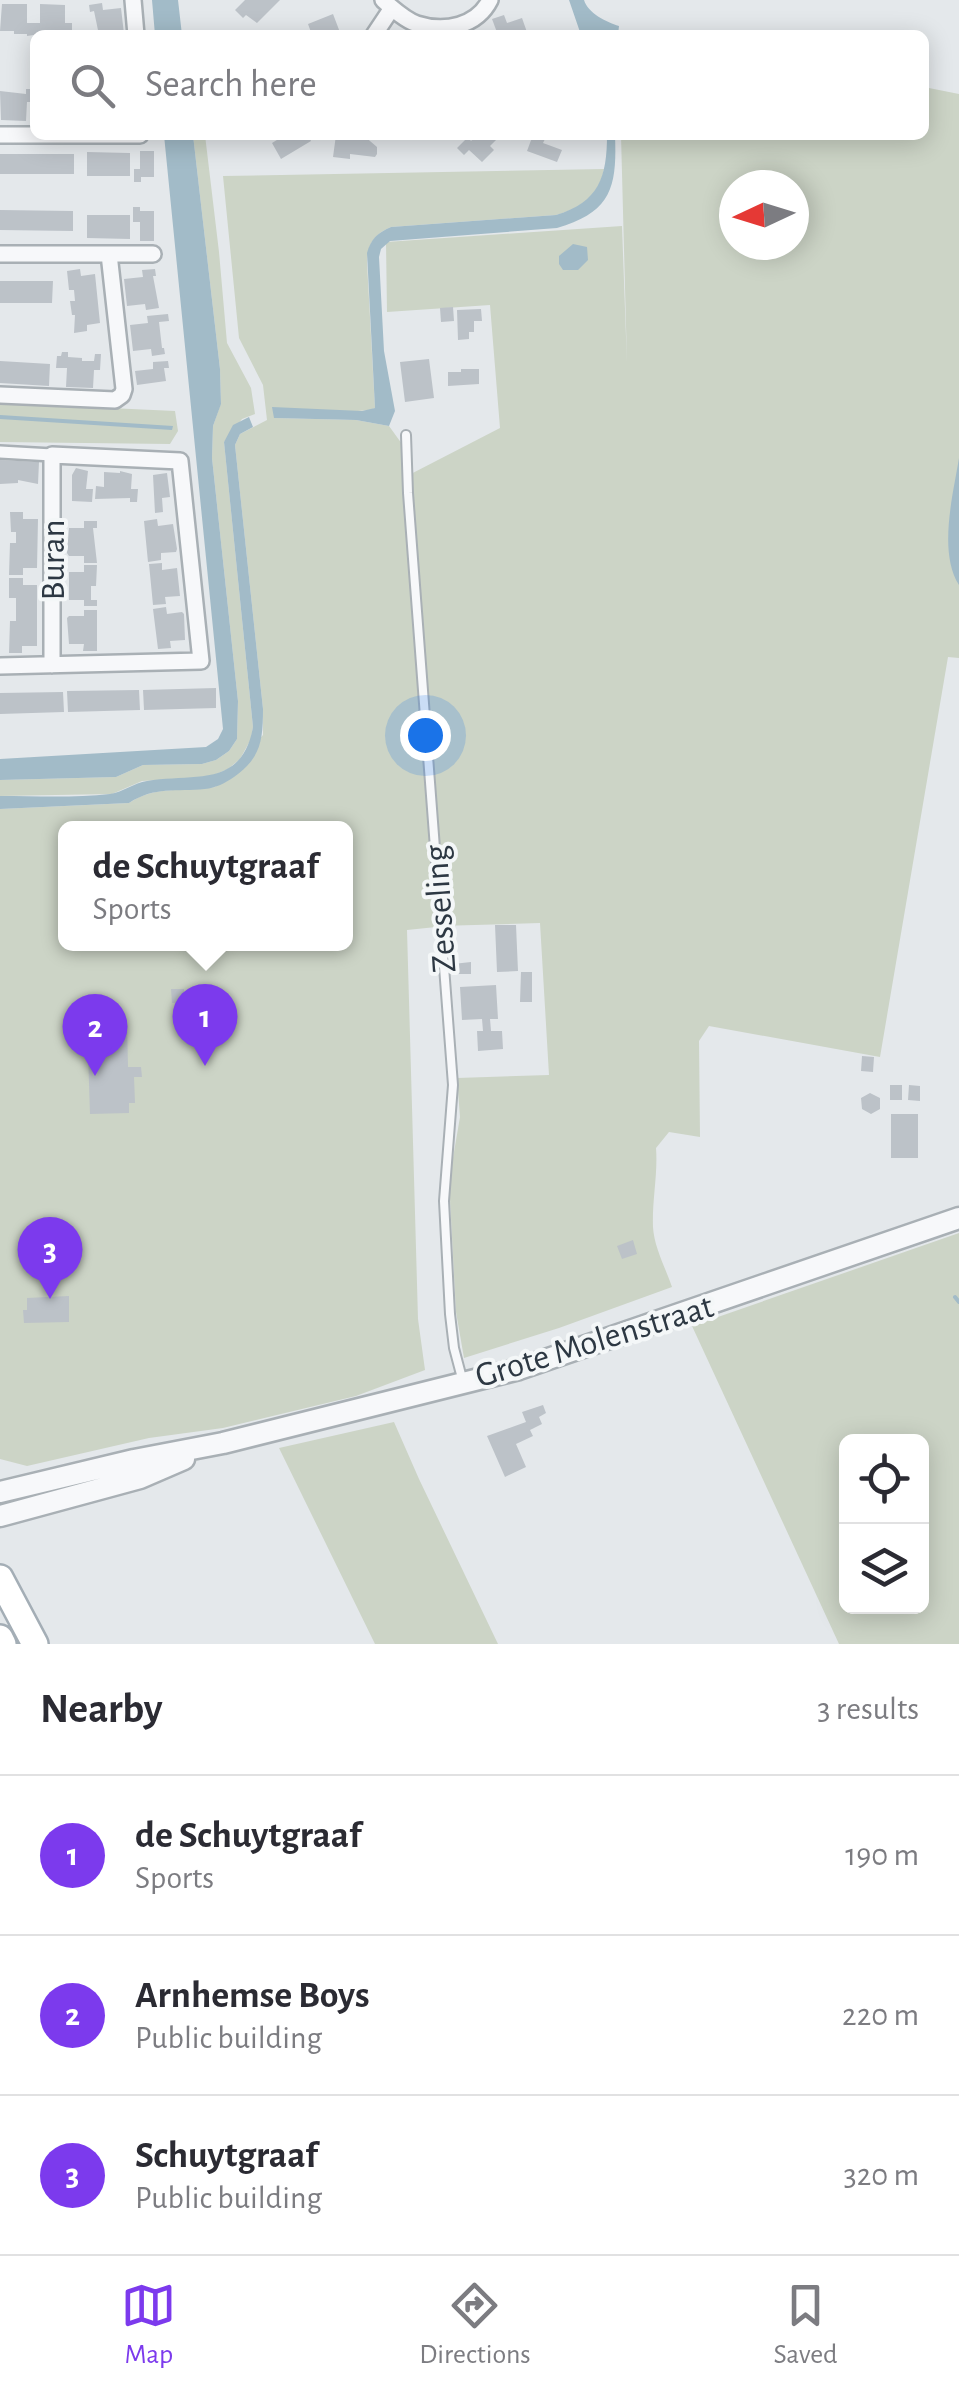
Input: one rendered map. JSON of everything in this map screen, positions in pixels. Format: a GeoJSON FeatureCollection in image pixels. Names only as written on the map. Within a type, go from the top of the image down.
{"type":"FeatureCollection","features":[{"type":"Feature","properties":{"kind":"main road"},"geometry":{"type":"LineString","coordinates":[[0,1578],[35,1644]]}},
{"type":"Feature","properties":{"kind":"street"},"geometry":{"type":"LineString","coordinates":[[133,0],[136,30]]}},
{"type":"Feature","properties":{"kind":"street"},"geometry":{"type":"LineString","coordinates":[[376,30],[387,4],[414,23],[442,27],[468,23],[480,16],[490,0]]}},
{"type":"Feature","properties":{"kind":"street"},"geometry":{"type":"LineString","coordinates":[[480,16],[484,30]]}},
{"type":"Feature","properties":{"kind":"street"},"geometry":{"type":"LineString","coordinates":[[0,135],[30,135]]}},
{"type":"Feature","properties":{"kind":"street"},"geometry":{"type":"LineString","coordinates":[[0,254],[153,254]]}},
{"type":"Feature","properties":{"kind":"street"},"geometry":{"type":"LineString","coordinates":[[0,394],[115,400],[122,395],[108,254]]}},
{"type":"Feature","properties":{"kind":"street"},"geometry":{"type":"LineString","coordinates":[[0,452],[180,461],[201,662],[0,666]]}},
{"type":"Feature","properties":{"kind":"street","name":"Buran"},"geometry":{"type":"LineString","coordinates":[[52,455],[52,665]]}},
{"type":"Feature","properties":{"kind":"street","name":"Grote Molenstraat"},"geometry":{"type":"LineString","coordinates":[[0,1492],[223,1443],[519,1369],[959,1218]]}},
{"type":"Feature","properties":{"kind":"street","name":"Grote Molenstraat"},"geometry":{"type":"LineString","coordinates":[[0,1516],[140,1478],[223,1443]]}},
{"type":"Feature","properties":{"kind":"lane","name":"Zesseling"},"geometry":{"type":"LineString","coordinates":[[406,435],[453,1085],[444,1200],[450,1314],[462,1382]]}},
{"type":"Feature","properties":{"kind":"shaded area"},"geometry":{"type":"Polygon","coordinates":[[[929,88],[959,94],[959,658],[948,657],[880,1057],[709,1026],[699,1041],[700,1137],[669,1132],[656,1148],[654,1235],[672,1287],[464,1358],[456,1312],[449,1181],[460,1117],[457,1078],[549,1075],[540,923],[439,926],[433,863],[436,927],[407,930],[418,1319],[425,1370],[356,1396],[223,1428],[149,1438],[27,1466],[0,1459],[0,809],[129,803],[160,791],[215,787],[263,735],[235,445],[240,434],[267,420],[263,385],[239,338],[223,176],[604,169],[588,200],[556,215],[391,227],[373,241],[367,263],[375,408],[274,418],[356,420],[389,426],[402,444],[405,477],[500,428],[490,305],[387,312],[386,242],[622,226],[627,364],[621,140],[929,140],[929,88]]]}},
{"type":"Feature","properties":{"kind":"shaded area"},"geometry":{"type":"Polygon","coordinates":[[[194,140],[206,140],[227,343],[251,388],[255,414],[242,419],[224,442],[253,727],[251,739],[240,759],[209,777],[142,781],[112,794],[0,796],[0,780],[116,777],[143,765],[202,764],[229,751],[237,739],[238,701],[212,458],[213,426],[221,403],[194,140]]]}},
{"type":"Feature","properties":{"kind":"shaded area"},"geometry":{"type":"Polygon","coordinates":[[[0,403],[175,411],[178,431],[170,444],[0,442],[0,403]]]}},
{"type":"Feature","properties":{"kind":"shaded area"},"geometry":{"type":"Polygon","coordinates":[[[959,1233],[959,1644],[839,1644],[692,1326],[959,1233]]]}},
{"type":"Feature","properties":{"kind":"shaded area"},"geometry":{"type":"Polygon","coordinates":[[[394,1422],[498,1644],[375,1644],[279,1448],[394,1422]]]}},
{"type":"Feature","properties":{"kind":"water"},"geometry":{"type":"Polygon","coordinates":[[[152,0],[178,0],[181,30],[155,30],[152,0]]]}},
{"type":"Feature","properties":{"kind":"water"},"geometry":{"type":"Polygon","coordinates":[[[569,0],[584,0],[593,13],[619,26],[619,30],[579,30],[569,0]]]}},
{"type":"Feature","properties":{"kind":"water"},"geometry":{"type":"Polygon","coordinates":[[[164,140],[194,140],[220,369],[221,404],[213,426],[212,458],[238,701],[237,739],[229,751],[202,764],[143,765],[116,777],[0,780],[0,759],[206,747],[218,739],[223,729],[164,140]]]}},
{"type":"Feature","properties":{"kind":"water"},"geometry":{"type":"Polygon","coordinates":[[[607,140],[615,140],[615,169],[607,195],[590,214],[575,222],[557,228],[390,241],[381,249],[384,351],[395,411],[389,426],[356,420],[274,418],[272,407],[362,411],[375,408],[367,253],[378,234],[391,227],[556,215],[571,210],[591,195],[605,163],[607,140]]]}},
{"type":"Feature","properties":{"kind":"water"},"geometry":{"type":"Polygon","coordinates":[[[573,244],[587,247],[588,260],[578,270],[563,270],[559,256],[573,244]]]}},
{"type":"Feature","properties":{"kind":"water"},"geometry":{"type":"Polygon","coordinates":[[[0,415],[173,426],[172,430],[0,419],[0,415]]]}},
{"type":"Feature","properties":{"kind":"water"},"geometry":{"type":"Polygon","coordinates":[[[249,417],[253,427],[240,434],[235,445],[263,709],[261,739],[250,763],[220,785],[157,792],[129,803],[0,809],[0,796],[110,794],[147,781],[213,774],[227,769],[247,747],[253,727],[224,442],[233,425],[249,417]]]}},
{"type":"Feature","properties":{"kind":"water"},"geometry":{"type":"Polygon","coordinates":[[[959,458],[959,585],[948,540],[959,458]]]}},
{"type":"Feature","properties":{"kind":"building"},"geometry":{"type":"Polygon","coordinates":[[[245,0],[280,0],[257,23],[235,10],[245,0]]]}},
{"type":"Feature","properties":{"kind":"building"},"geometry":{"type":"Polygon","coordinates":[[[102,3],[103,10],[121,8],[124,30],[98,30],[89,5],[102,3]]]}},
{"type":"Feature","properties":{"kind":"building"},"geometry":{"type":"Polygon","coordinates":[[[2,4],[27,4],[27,23],[40,23],[40,4],[65,5],[65,23],[72,23],[72,30],[30,30],[27,36],[0,31],[2,4]]]}},
{"type":"Feature","properties":{"kind":"building"},"geometry":{"type":"Polygon","coordinates":[[[333,14],[339,30],[310,30],[308,24],[333,14]]]}},
{"type":"Feature","properties":{"kind":"building"},"geometry":{"type":"Polygon","coordinates":[[[504,15],[507,23],[522,18],[526,30],[496,30],[492,19],[504,15]]]}},
{"type":"Feature","properties":{"kind":"building"},"geometry":{"type":"Polygon","coordinates":[[[26,89],[30,89],[26,121],[1,120],[0,91],[26,94],[26,89]]]}},
{"type":"Feature","properties":{"kind":"building"},"geometry":{"type":"Polygon","coordinates":[[[277,140],[311,141],[281,159],[272,143],[277,140]]]}},
{"type":"Feature","properties":{"kind":"building"},"geometry":{"type":"Polygon","coordinates":[[[335,140],[369,140],[377,147],[375,157],[333,157],[335,140]]]}},
{"type":"Feature","properties":{"kind":"building"},"geometry":{"type":"Polygon","coordinates":[[[465,140],[496,140],[490,146],[494,150],[482,162],[469,150],[464,155],[457,148],[465,140]]]}},
{"type":"Feature","properties":{"kind":"building"},"geometry":{"type":"Polygon","coordinates":[[[531,140],[544,140],[543,143],[562,150],[557,162],[527,151],[531,140]]]}},
{"type":"Feature","properties":{"kind":"building"},"geometry":{"type":"Polygon","coordinates":[[[140,151],[154,151],[154,177],[141,177],[141,182],[134,182],[134,169],[140,169],[140,151]]]}},
{"type":"Feature","properties":{"kind":"building"},"geometry":{"type":"Polygon","coordinates":[[[87,152],[130,153],[130,176],[87,176],[87,152]]]}},
{"type":"Feature","properties":{"kind":"building"},"geometry":{"type":"Polygon","coordinates":[[[0,154],[74,154],[74,174],[0,174],[0,154]]]}},
{"type":"Feature","properties":{"kind":"building"},"geometry":{"type":"Polygon","coordinates":[[[133,207],[154,211],[154,241],[140,241],[140,222],[133,222],[133,207]]]}},
{"type":"Feature","properties":{"kind":"building"},"geometry":{"type":"Polygon","coordinates":[[[0,210],[73,211],[73,231],[0,230],[0,210]]]}},
{"type":"Feature","properties":{"kind":"building"},"geometry":{"type":"Polygon","coordinates":[[[87,215],[130,215],[130,239],[87,238],[87,215]]]}},
{"type":"Feature","properties":{"kind":"building"},"geometry":{"type":"Polygon","coordinates":[[[80,269],[81,276],[95,274],[100,323],[74,333],[75,315],[70,301],[75,301],[74,290],[69,290],[67,271],[80,269]]]}},
{"type":"Feature","properties":{"kind":"building"},"geometry":{"type":"Polygon","coordinates":[[[155,269],[159,308],[146,310],[145,304],[127,306],[124,279],[143,277],[142,270],[155,269]]]}},
{"type":"Feature","properties":{"kind":"building"},"geometry":{"type":"Polygon","coordinates":[[[0,281],[53,281],[52,303],[0,303],[0,281]]]}},
{"type":"Feature","properties":{"kind":"building"},"geometry":{"type":"Polygon","coordinates":[[[453,307],[454,321],[441,322],[440,308],[453,307]]]}},
{"type":"Feature","properties":{"kind":"building"},"geometry":{"type":"Polygon","coordinates":[[[481,309],[482,321],[474,321],[469,339],[458,340],[457,310],[481,309]]]}},
{"type":"Feature","properties":{"kind":"building"},"geometry":{"type":"Polygon","coordinates":[[[168,314],[169,321],[159,322],[165,354],[152,356],[151,349],[133,351],[130,325],[148,323],[147,316],[168,314]]]}},
{"type":"Feature","properties":{"kind":"building"},"geometry":{"type":"Polygon","coordinates":[[[62,352],[82,361],[94,361],[95,354],[101,354],[100,370],[94,370],[93,388],[66,387],[67,368],[56,368],[57,356],[62,352]]]}},
{"type":"Feature","properties":{"kind":"building"},"geometry":{"type":"Polygon","coordinates":[[[429,359],[434,398],[405,402],[400,362],[429,359]]]}},
{"type":"Feature","properties":{"kind":"building"},"geometry":{"type":"Polygon","coordinates":[[[0,361],[50,364],[49,386],[0,383],[0,361]]]}},
{"type":"Feature","properties":{"kind":"building"},"geometry":{"type":"Polygon","coordinates":[[[168,361],[169,368],[164,368],[166,381],[137,385],[135,371],[153,369],[153,362],[168,361]]]}},
{"type":"Feature","properties":{"kind":"building"},"geometry":{"type":"Polygon","coordinates":[[[479,369],[479,384],[448,386],[448,372],[479,369]]]}},
{"type":"Feature","properties":{"kind":"building"},"geometry":{"type":"Polygon","coordinates":[[[0,460],[39,462],[38,484],[18,480],[0,484],[0,460]]]}},
{"type":"Feature","properties":{"kind":"building"},"geometry":{"type":"Polygon","coordinates":[[[76,468],[88,471],[86,489],[93,489],[92,502],[72,501],[72,475],[76,468]]]}},
{"type":"Feature","properties":{"kind":"building"},"geometry":{"type":"Polygon","coordinates":[[[104,472],[132,474],[131,489],[138,489],[137,502],[130,502],[130,498],[95,499],[96,486],[104,487],[104,472]]]}},
{"type":"Feature","properties":{"kind":"building"},"geometry":{"type":"Polygon","coordinates":[[[167,473],[170,497],[162,498],[163,512],[155,513],[153,475],[167,473]]]}},
{"type":"Feature","properties":{"kind":"building"},"geometry":{"type":"Polygon","coordinates":[[[10,512],[23,512],[23,519],[38,519],[37,568],[23,568],[23,575],[9,575],[10,543],[16,543],[10,512]]]}},
{"type":"Feature","properties":{"kind":"building"},"geometry":{"type":"Polygon","coordinates":[[[157,519],[158,526],[173,524],[177,549],[161,553],[161,560],[148,562],[144,521],[157,519]]]}},
{"type":"Feature","properties":{"kind":"building"},"geometry":{"type":"Polygon","coordinates":[[[84,521],[97,521],[97,528],[93,528],[97,563],[84,563],[84,556],[67,553],[69,528],[84,528],[84,521]]]}},
{"type":"Feature","properties":{"kind":"building"},"geometry":{"type":"Polygon","coordinates":[[[162,563],[162,570],[177,568],[180,596],[165,597],[166,604],[153,605],[149,564],[162,563]]]}},
{"type":"Feature","properties":{"kind":"building"},"geometry":{"type":"Polygon","coordinates":[[[84,565],[97,565],[91,600],[97,600],[97,606],[84,606],[84,600],[69,600],[69,572],[84,572],[84,565]]]}},
{"type":"Feature","properties":{"kind":"building"},"geometry":{"type":"Polygon","coordinates":[[[9,578],[23,578],[23,585],[37,585],[37,646],[22,646],[22,653],[9,653],[10,621],[16,621],[16,598],[9,598],[9,578]]]}},
{"type":"Feature","properties":{"kind":"building"},"geometry":{"type":"Polygon","coordinates":[[[166,607],[167,614],[184,614],[185,640],[170,641],[171,648],[158,649],[153,609],[166,607]]]}},
{"type":"Feature","properties":{"kind":"building"},"geometry":{"type":"Polygon","coordinates":[[[84,610],[97,610],[97,651],[83,651],[84,644],[69,644],[67,618],[84,616],[84,610]]]}},
{"type":"Feature","properties":{"kind":"building"},"geometry":{"type":"Polygon","coordinates":[[[216,688],[216,708],[144,710],[143,690],[216,688]]]}},
{"type":"Feature","properties":{"kind":"building"},"geometry":{"type":"Polygon","coordinates":[[[139,690],[140,710],[68,712],[67,691],[139,690]]]}},
{"type":"Feature","properties":{"kind":"building"},"geometry":{"type":"Polygon","coordinates":[[[63,692],[64,712],[0,714],[0,693],[63,692]]]}},
{"type":"Feature","properties":{"kind":"building"},"geometry":{"type":"Polygon","coordinates":[[[495,925],[516,925],[518,971],[497,972],[495,925]]]}},
{"type":"Feature","properties":{"kind":"building"},"geometry":{"type":"Polygon","coordinates":[[[471,962],[471,974],[454,974],[453,964],[471,962]]]}},
{"type":"Feature","properties":{"kind":"building"},"geometry":{"type":"Polygon","coordinates":[[[521,972],[532,972],[532,1002],[520,1002],[521,972]]]}},
{"type":"Feature","properties":{"kind":"building"},"geometry":{"type":"Polygon","coordinates":[[[496,985],[498,1019],[490,1019],[491,1031],[502,1031],[503,1049],[478,1051],[477,1031],[483,1031],[482,1019],[462,1020],[460,987],[496,985]]]}},
{"type":"Feature","properties":{"kind":"building"},"geometry":{"type":"Polygon","coordinates":[[[171,989],[184,989],[185,1002],[172,1003],[171,989]]]}},
{"type":"Feature","properties":{"kind":"building"},"geometry":{"type":"Polygon","coordinates":[[[127,1020],[128,1067],[141,1067],[142,1077],[134,1077],[135,1103],[129,1103],[129,1113],[90,1114],[87,1021],[127,1020]]]}},
{"type":"Feature","properties":{"kind":"building"},"geometry":{"type":"Polygon","coordinates":[[[862,1056],[874,1057],[873,1072],[861,1071],[862,1056]]]}},
{"type":"Feature","properties":{"kind":"building"},"geometry":{"type":"Polygon","coordinates":[[[890,1085],[902,1085],[902,1100],[890,1100],[890,1085]]]}},
{"type":"Feature","properties":{"kind":"building"},"geometry":{"type":"Polygon","coordinates":[[[909,1085],[920,1086],[920,1101],[908,1100],[909,1085]]]}},
{"type":"Feature","properties":{"kind":"building"},"geometry":{"type":"Polygon","coordinates":[[[870,1093],[880,1098],[880,1109],[871,1114],[862,1109],[861,1098],[870,1093]]]}},
{"type":"Feature","properties":{"kind":"building"},"geometry":{"type":"Polygon","coordinates":[[[891,1114],[918,1114],[918,1158],[891,1158],[891,1114]]]}},
{"type":"Feature","properties":{"kind":"building"},"geometry":{"type":"Polygon","coordinates":[[[633,1240],[637,1254],[622,1259],[617,1246],[633,1240]]]}},
{"type":"Feature","properties":{"kind":"building"},"geometry":{"type":"Polygon","coordinates":[[[69,1296],[69,1322],[24,1323],[27,1298],[69,1296]]]}},
{"type":"Feature","properties":{"kind":"building"},"geometry":{"type":"Polygon","coordinates":[[[543,1405],[546,1413],[539,1417],[542,1424],[530,1430],[533,1436],[516,1444],[526,1467],[505,1477],[487,1436],[526,1422],[522,1412],[543,1405]]]}},
{"type":"Feature","properties":{"kind":"waterway"},"geometry":{"type":"LineString","coordinates":[[955,1297],[959,1302]]}},
{"type":"Feature","properties":{"kind":"place","name":"de Schuytgraaf"},"geometry":{"type":"Point","coordinates":[205,1066]}},
{"type":"Feature","properties":{"kind":"place","name":"Arnhemse Boys"},"geometry":{"type":"Point","coordinates":[95,1076]}},
{"type":"Feature","properties":{"kind":"place","name":"Schuytgraaf"},"geometry":{"type":"Point","coordinates":[50,1299]}}]}
